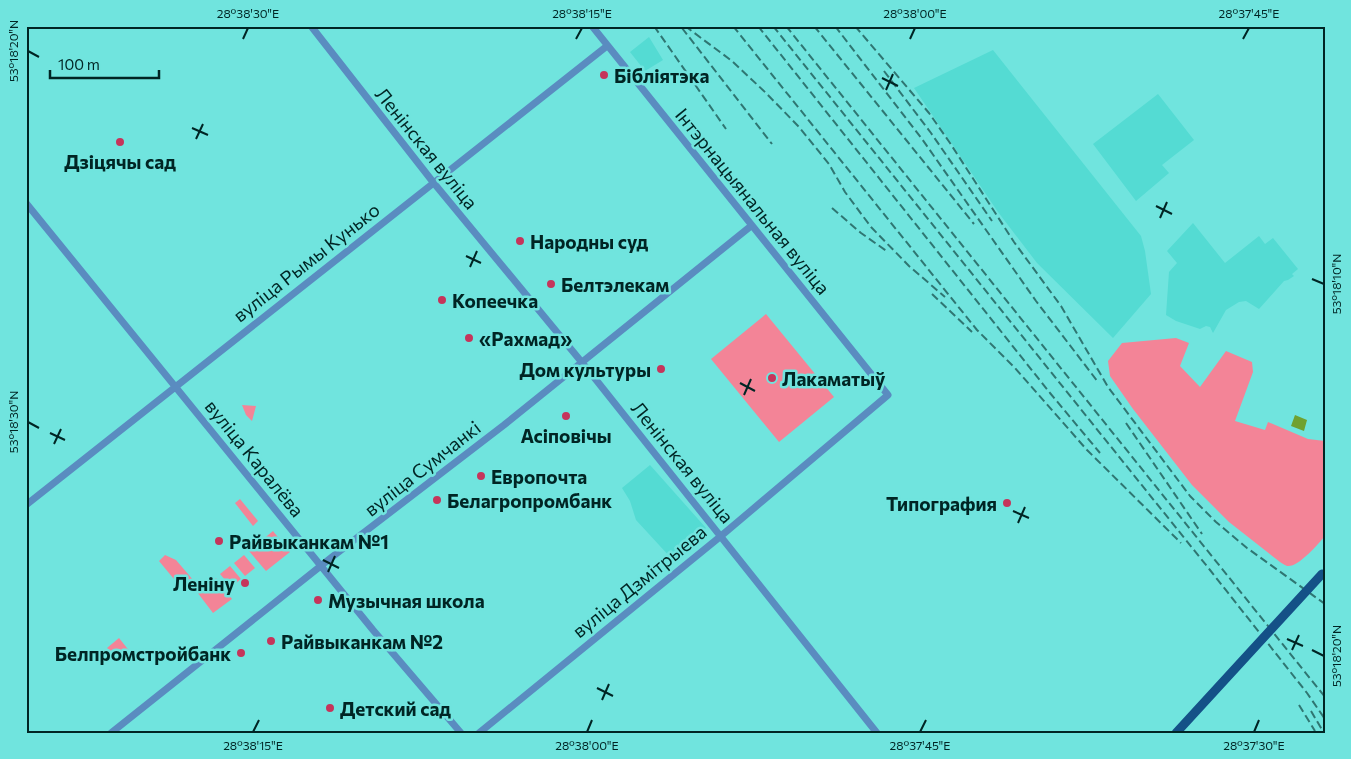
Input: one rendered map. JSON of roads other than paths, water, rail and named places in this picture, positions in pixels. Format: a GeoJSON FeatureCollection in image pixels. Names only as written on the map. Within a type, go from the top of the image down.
{"type":"FeatureCollection","features":[{"type":"Feature","properties":{"kind":"main road"},"geometry":{"type":"LineString","coordinates":[[1176,733],[1322,574]]}},
{"type":"Feature","properties":{"kind":"street","name":"Ленінская вуліца"},"geometry":{"type":"LineString","coordinates":[[311,26],[433,182],[582,362],[877,733]]}},
{"type":"Feature","properties":{"kind":"street","name":"Інтэрнацыянальная вуліца"},"geometry":{"type":"LineString","coordinates":[[592,26],[888,396]]}},
{"type":"Feature","properties":{"kind":"street","name":"вуліца Рымы Кунько"},"geometry":{"type":"LineString","coordinates":[[26,505],[607,46]]}},
{"type":"Feature","properties":{"kind":"street","name":"вуліца Каралёва"},"geometry":{"type":"LineString","coordinates":[[26,204],[376,634],[461,733]]}},
{"type":"Feature","properties":{"kind":"street","name":"вуліца Сумчанкі"},"geometry":{"type":"LineString","coordinates":[[111,733],[582,362],[751,226]]}},
{"type":"Feature","properties":{"kind":"street","name":"вуліца Дзмітрыева"},"geometry":{"type":"LineString","coordinates":[[479,733],[721,536],[888,396]]}},
{"type":"Feature","properties":{"kind":"railway"},"geometry":{"type":"LineString","coordinates":[[654,26],[726,129]]}},
{"type":"Feature","properties":{"kind":"railway"},"geometry":{"type":"LineString","coordinates":[[685,26],[732,61],[799,127],[829,164],[845,192],[871,227],[909,266],[945,297]]}},
{"type":"Feature","properties":{"kind":"railway"},"geometry":{"type":"LineString","coordinates":[[733,26],[977,330],[1015,368],[1087,450],[1181,543]]}},
{"type":"Feature","properties":{"kind":"railway"},"geometry":{"type":"LineString","coordinates":[[758,26],[1050,393],[1100,453]]}},
{"type":"Feature","properties":{"kind":"railway"},"geometry":{"type":"LineString","coordinates":[[773,26],[1210,570],[1307,693],[1325,719]]}},
{"type":"Feature","properties":{"kind":"railway"},"geometry":{"type":"LineString","coordinates":[[786,26],[1325,697]]}},
{"type":"Feature","properties":{"kind":"railway"},"geometry":{"type":"LineString","coordinates":[[814,26],[974,224]]}},
{"type":"Feature","properties":{"kind":"railway"},"geometry":{"type":"LineString","coordinates":[[835,26],[922,139],[1036,301],[1098,382]]}},
{"type":"Feature","properties":{"kind":"railway"},"geometry":{"type":"LineString","coordinates":[[855,26],[929,113],[1014,242],[1061,306],[1108,387],[1190,496],[1216,522],[1247,548],[1325,604]]}},
{"type":"Feature","properties":{"kind":"railway"},"geometry":{"type":"LineString","coordinates":[[682,28],[772,144]]}},
{"type":"Feature","properties":{"kind":"railway"},"geometry":{"type":"LineString","coordinates":[[884,71],[931,133],[992,221]]}},
{"type":"Feature","properties":{"kind":"railway"},"geometry":{"type":"LineString","coordinates":[[832,208],[861,233],[888,252]]}},
{"type":"Feature","properties":{"kind":"railway"},"geometry":{"type":"LineString","coordinates":[[932,294],[972,332]]}},
{"type":"Feature","properties":{"kind":"railway"},"geometry":{"type":"LineString","coordinates":[[1126,423],[1202,534]]}},
{"type":"Feature","properties":{"kind":"railway"},"geometry":{"type":"LineString","coordinates":[[1299,705],[1315,731]]}},
{"type":"Feature","properties":{"kind":"railway"},"geometry":{"type":"LineString","coordinates":[[1311,711],[1324,733]]}},
{"type":"Feature","properties":{"kind":"place","name":"Бібліятэка"},"geometry":{"type":"Point","coordinates":[604,75]}},
{"type":"Feature","properties":{"kind":"place","name":"Дзіцячы сад"},"geometry":{"type":"Point","coordinates":[120,142]}},
{"type":"Feature","properties":{"kind":"place","name":"Народны суд"},"geometry":{"type":"Point","coordinates":[520,241]}},
{"type":"Feature","properties":{"kind":"place","name":"Белтэлекам"},"geometry":{"type":"Point","coordinates":[551,284]}},
{"type":"Feature","properties":{"kind":"place","name":"Копеечка"},"geometry":{"type":"Point","coordinates":[442,300]}},
{"type":"Feature","properties":{"kind":"place","name":"«Рахмад»"},"geometry":{"type":"Point","coordinates":[469,338]}},
{"type":"Feature","properties":{"kind":"place","name":"Дом культуры"},"geometry":{"type":"Point","coordinates":[661,369]}},
{"type":"Feature","properties":{"kind":"place","name":"Лакаматыў"},"geometry":{"type":"Point","coordinates":[772,378]}},
{"type":"Feature","properties":{"kind":"place","name":"Асіповічы"},"geometry":{"type":"Point","coordinates":[566,416]}},
{"type":"Feature","properties":{"kind":"place","name":"Европочта"},"geometry":{"type":"Point","coordinates":[481,476]}},
{"type":"Feature","properties":{"kind":"place","name":"Белагропромбанк"},"geometry":{"type":"Point","coordinates":[437,500]}},
{"type":"Feature","properties":{"kind":"place","name":"Типография"},"geometry":{"type":"Point","coordinates":[1007,503]}},
{"type":"Feature","properties":{"kind":"place","name":"Райвыканкам №1"},"geometry":{"type":"Point","coordinates":[219,541]}},
{"type":"Feature","properties":{"kind":"place","name":"Леніну"},"geometry":{"type":"Point","coordinates":[245,583]}},
{"type":"Feature","properties":{"kind":"place","name":"Музычная школа"},"geometry":{"type":"Point","coordinates":[318,600]}},
{"type":"Feature","properties":{"kind":"place","name":"Райвыканкам №2"},"geometry":{"type":"Point","coordinates":[271,641]}},
{"type":"Feature","properties":{"kind":"place","name":"Белпромстройбанк"},"geometry":{"type":"Point","coordinates":[241,653]}},
{"type":"Feature","properties":{"kind":"place","name":"Детский сад"},"geometry":{"type":"Point","coordinates":[330,708]}}]}
